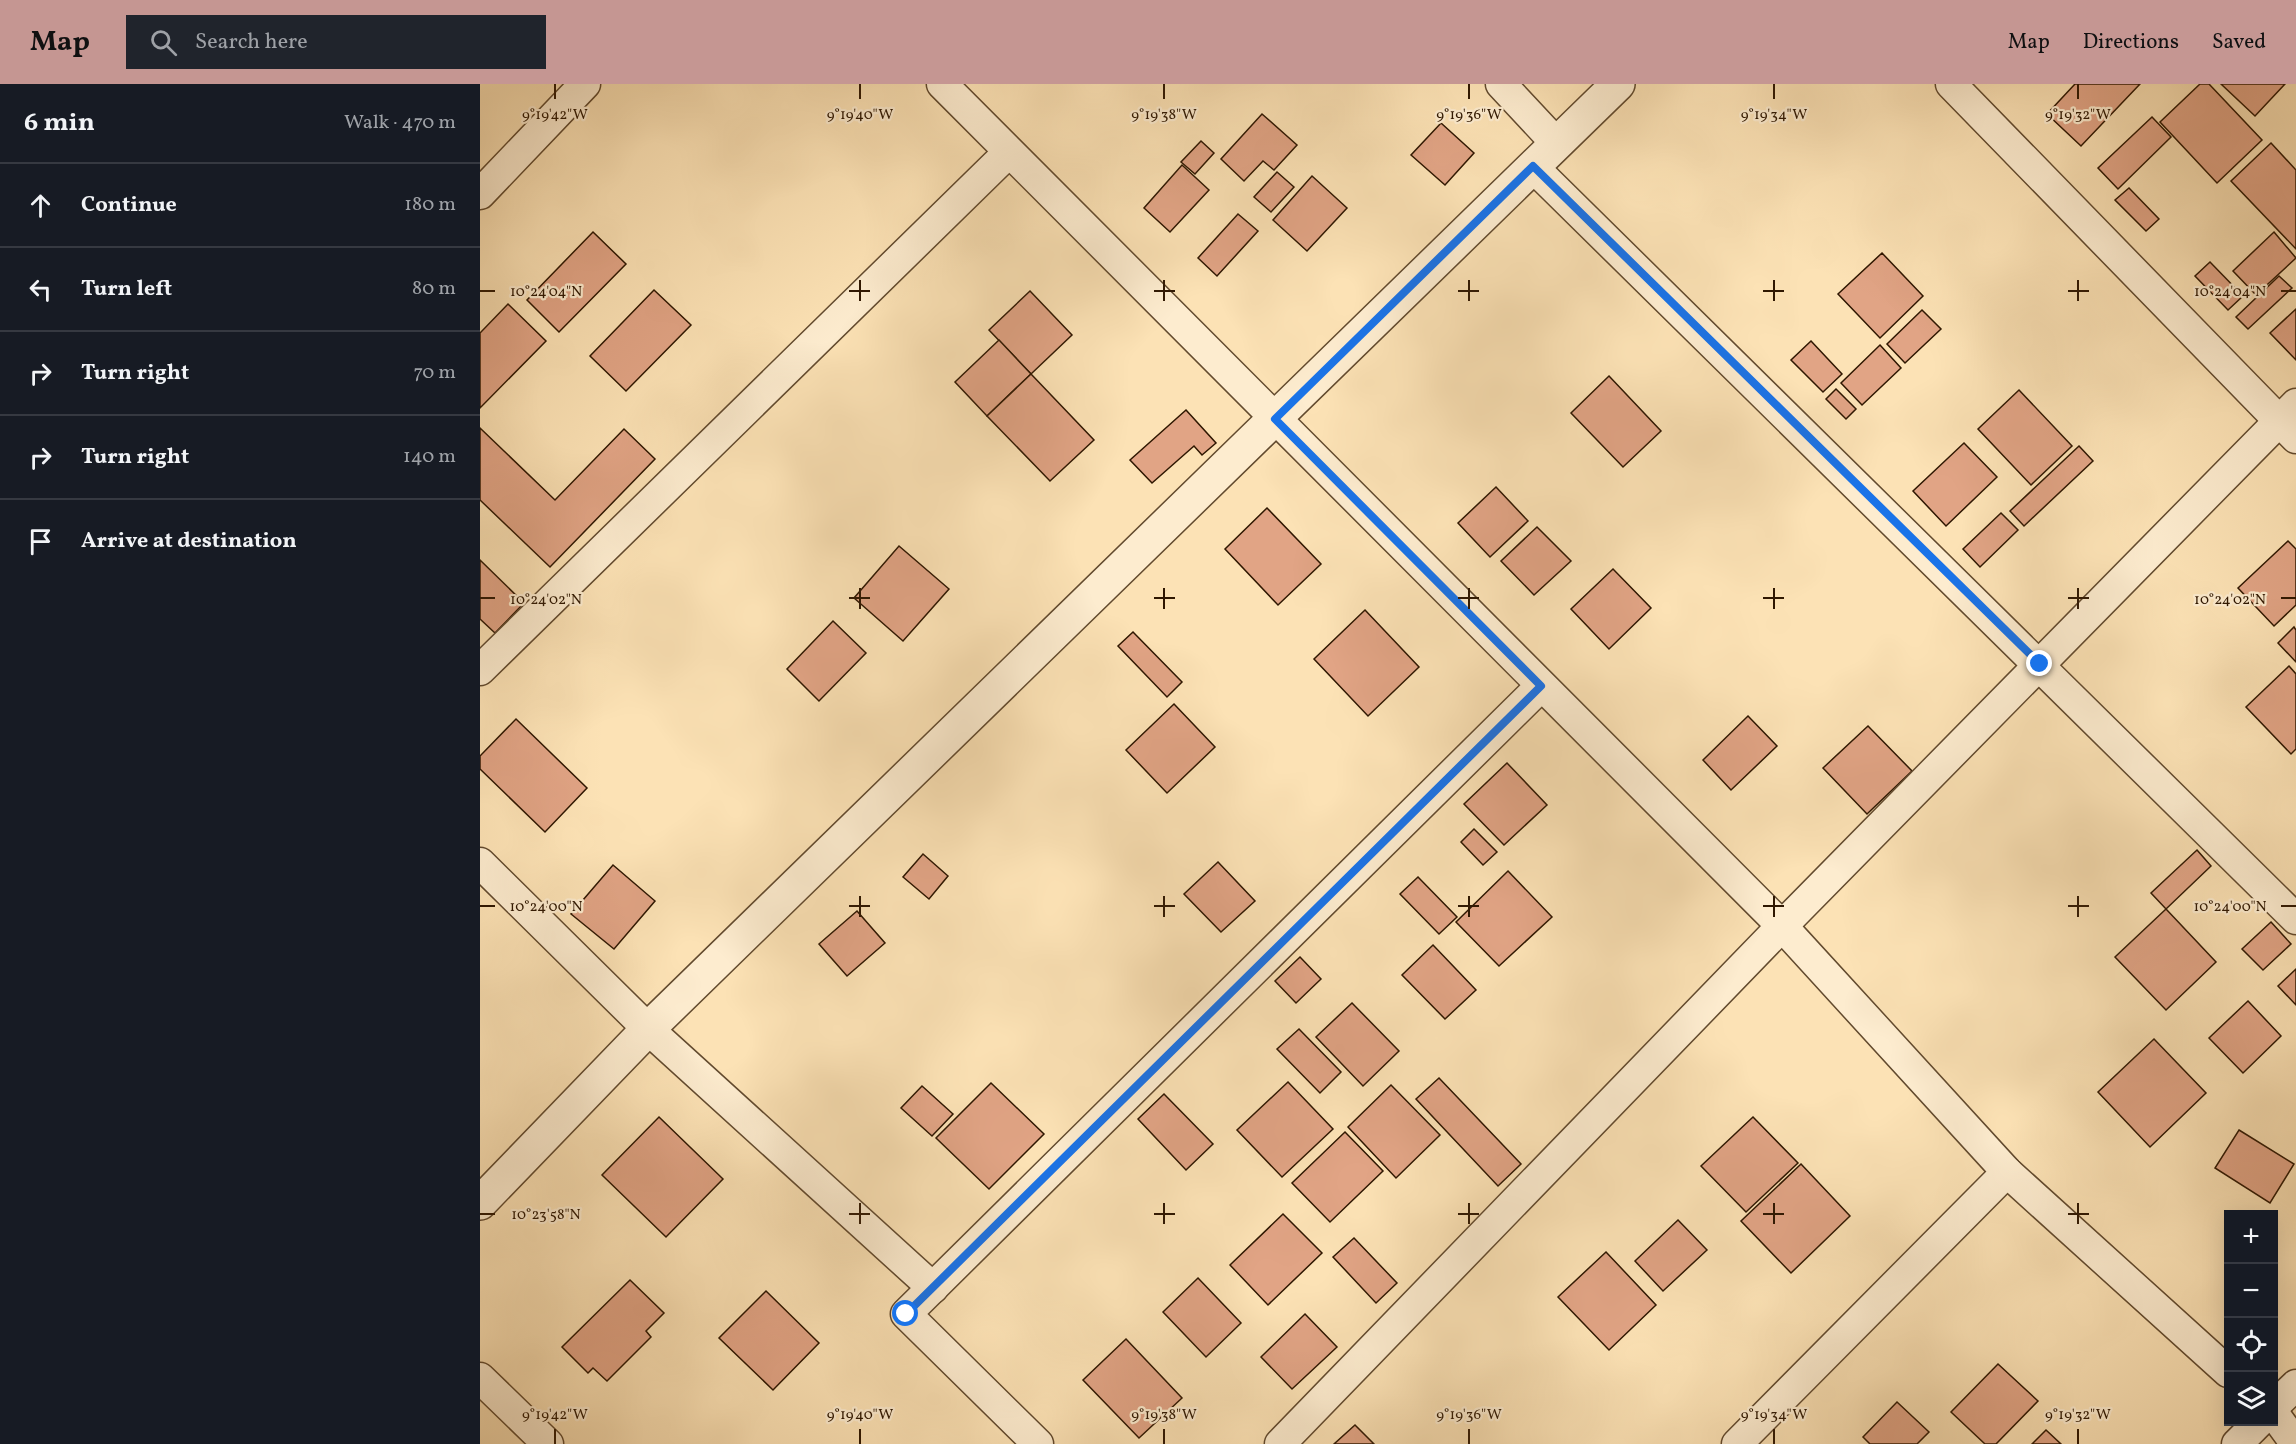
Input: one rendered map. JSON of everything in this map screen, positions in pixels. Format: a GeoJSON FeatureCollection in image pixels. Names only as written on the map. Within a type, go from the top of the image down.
{"type":"FeatureCollection","features":[{"type":"Feature","properties":{"kind":"street"},"geometry":{"type":"LineString","coordinates":[[480,194],[585,84]]}},
{"type":"Feature","properties":{"kind":"street"},"geometry":{"type":"LineString","coordinates":[[942,84],[1782,926],[2007,1172],[2224,1367]]}},
{"type":"Feature","properties":{"kind":"street"},"geometry":{"type":"LineString","coordinates":[[1501,84],[1557,144]]}},
{"type":"Feature","properties":{"kind":"street"},"geometry":{"type":"LineString","coordinates":[[480,1203],[648,1029],[1618,84]]}},
{"type":"Feature","properties":{"kind":"street"},"geometry":{"type":"LineString","coordinates":[[1280,1444],[1782,926],[2040,664],[2290,421],[1951,84]]}},
{"type":"Feature","properties":{"kind":"street"},"geometry":{"type":"LineString","coordinates":[[480,670],[1009,152]]}},
{"type":"Feature","properties":{"kind":"street"},"geometry":{"type":"LineString","coordinates":[[1533,166],[2040,664],[2296,920]]}},
{"type":"Feature","properties":{"kind":"street"},"geometry":{"type":"LineString","coordinates":[[1038,1444],[906,1314],[1541,686]]}},
{"type":"Feature","properties":{"kind":"street"},"geometry":{"type":"LineString","coordinates":[[480,863],[648,1029],[933,1288]]}},
{"type":"Feature","properties":{"kind":"street"},"geometry":{"type":"LineString","coordinates":[[1737,1444],[2007,1172]]}},
{"type":"Feature","properties":{"kind":"street"},"geometry":{"type":"LineString","coordinates":[[480,1378],[548,1444]]}},
{"type":"Feature","properties":{"kind":"street"},"geometry":{"type":"LineString","coordinates":[[2278,1402],[2296,1385]]}},
{"type":"Feature","properties":{"kind":"street"},"geometry":{"type":"LineString","coordinates":[[2278,1419],[2296,1444]]}},
{"type":"Feature","properties":{"kind":"street"},"geometry":{"type":"LineString","coordinates":[[2237,1444],[2255,1426]]}},
{"type":"Feature","properties":{"kind":"building"},"geometry":{"type":"Polygon","coordinates":[[[2075,84],[2140,84],[2081,146],[2047,114],[2075,84]]]}},
{"type":"Feature","properties":{"kind":"building"},"geometry":{"type":"Polygon","coordinates":[[[2200,84],[2209,84],[2262,140],[2217,183],[2160,122],[2200,84]]]}},
{"type":"Feature","properties":{"kind":"building"},"geometry":{"type":"Polygon","coordinates":[[[2221,84],[2285,84],[2255,116],[2221,84]]]}},
{"type":"Feature","properties":{"kind":"building"},"geometry":{"type":"Polygon","coordinates":[[[1262,114],[1297,145],[1274,170],[1263,161],[1244,181],[1221,159],[1262,114]]]}},
{"type":"Feature","properties":{"kind":"building"},"geometry":{"type":"Polygon","coordinates":[[[2152,117],[2171,137],[2118,189],[2098,168],[2152,117]]]}},
{"type":"Feature","properties":{"kind":"building"},"geometry":{"type":"Polygon","coordinates":[[[1441,123],[1474,153],[1445,185],[1411,155],[1441,123]]]}},
{"type":"Feature","properties":{"kind":"building"},"geometry":{"type":"Polygon","coordinates":[[[1201,141],[1214,153],[1195,174],[1181,162],[1201,141]]]}},
{"type":"Feature","properties":{"kind":"building"},"geometry":{"type":"Polygon","coordinates":[[[2271,143],[2296,170],[2296,249],[2231,181],[2271,143]]]}},
{"type":"Feature","properties":{"kind":"building"},"geometry":{"type":"Polygon","coordinates":[[[1182,165],[1209,190],[1170,232],[1144,208],[1182,165]]]}},
{"type":"Feature","properties":{"kind":"building"},"geometry":{"type":"Polygon","coordinates":[[[1277,172],[1294,187],[1271,212],[1254,197],[1277,172]]]}},
{"type":"Feature","properties":{"kind":"building"},"geometry":{"type":"Polygon","coordinates":[[[1312,176],[1347,208],[1307,251],[1273,220],[1312,176]]]}},
{"type":"Feature","properties":{"kind":"building"},"geometry":{"type":"Polygon","coordinates":[[[2129,188],[2159,219],[2146,231],[2115,200],[2129,188]]]}},
{"type":"Feature","properties":{"kind":"building"},"geometry":{"type":"Polygon","coordinates":[[[1238,214],[1258,231],[1217,276],[1198,258],[1238,214]]]}},
{"type":"Feature","properties":{"kind":"building"},"geometry":{"type":"Polygon","coordinates":[[[593,232],[626,264],[559,332],[527,300],[593,232]]]}},
{"type":"Feature","properties":{"kind":"building"},"geometry":{"type":"Polygon","coordinates":[[[2274,232],[2296,258],[2256,295],[2233,271],[2274,232]]]}},
{"type":"Feature","properties":{"kind":"building"},"geometry":{"type":"Polygon","coordinates":[[[1882,253],[1923,296],[1880,338],[1838,294],[1882,253]]]}},
{"type":"Feature","properties":{"kind":"building"},"geometry":{"type":"Polygon","coordinates":[[[2210,262],[2243,296],[2228,310],[2195,276],[2210,262]]]}},
{"type":"Feature","properties":{"kind":"building"},"geometry":{"type":"Polygon","coordinates":[[[2279,276],[2292,288],[2248,329],[2236,317],[2279,276]]]}},
{"type":"Feature","properties":{"kind":"building"},"geometry":{"type":"Polygon","coordinates":[[[654,290],[691,325],[626,391],[590,356],[654,290]]]}},
{"type":"Feature","properties":{"kind":"building"},"geometry":{"type":"Polygon","coordinates":[[[1030,291],[1072,335],[1031,374],[989,330],[1030,291]]]}},
{"type":"Feature","properties":{"kind":"building"},"geometry":{"type":"Polygon","coordinates":[[[508,304],[546,341],[480,408],[480,333],[508,304]]]}},
{"type":"Feature","properties":{"kind":"building"},"geometry":{"type":"Polygon","coordinates":[[[2296,309],[2296,360],[2270,333],[2296,309]]]}},
{"type":"Feature","properties":{"kind":"building"},"geometry":{"type":"Polygon","coordinates":[[[1922,310],[1941,329],[1905,363],[1887,344],[1922,310]]]}},
{"type":"Feature","properties":{"kind":"building"},"geometry":{"type":"Polygon","coordinates":[[[999,340],[1031,374],[987,416],[955,382],[999,340]]]}},
{"type":"Feature","properties":{"kind":"building"},"geometry":{"type":"Polygon","coordinates":[[[1811,341],[1842,374],[1823,392],[1791,360],[1811,341]]]}},
{"type":"Feature","properties":{"kind":"building"},"geometry":{"type":"Polygon","coordinates":[[[1880,345],[1901,368],[1862,405],[1841,383],[1880,345]]]}},
{"type":"Feature","properties":{"kind":"building"},"geometry":{"type":"Polygon","coordinates":[[[1031,374],[1094,440],[1050,481],[987,416],[1031,374]]]}},
{"type":"Feature","properties":{"kind":"building"},"geometry":{"type":"Polygon","coordinates":[[[1609,376],[1661,431],[1623,467],[1571,413],[1609,376]]]}},
{"type":"Feature","properties":{"kind":"building"},"geometry":{"type":"Polygon","coordinates":[[[1836,389],[1856,409],[1846,419],[1826,399],[1836,389]]]}},
{"type":"Feature","properties":{"kind":"building"},"geometry":{"type":"Polygon","coordinates":[[[2019,390],[2072,446],[2031,485],[1978,429],[2019,390]]]}},
{"type":"Feature","properties":{"kind":"building"},"geometry":{"type":"Polygon","coordinates":[[[1186,410],[1216,443],[1202,455],[1194,446],[1152,483],[1130,460],[1186,410]]]}},
{"type":"Feature","properties":{"kind":"building"},"geometry":{"type":"Polygon","coordinates":[[[480,428],[555,500],[624,429],[655,459],[550,567],[480,500],[480,428]]]}},
{"type":"Feature","properties":{"kind":"building"},"geometry":{"type":"Polygon","coordinates":[[[1964,443],[1997,477],[1946,526],[1913,491],[1964,443]]]}},
{"type":"Feature","properties":{"kind":"building"},"geometry":{"type":"Polygon","coordinates":[[[2079,446],[2093,461],[2024,526],[2010,511],[2079,446]]]}},
{"type":"Feature","properties":{"kind":"building"},"geometry":{"type":"Polygon","coordinates":[[[1496,487],[1528,521],[1490,557],[1458,523],[1496,487]]]}},
{"type":"Feature","properties":{"kind":"building"},"geometry":{"type":"Polygon","coordinates":[[[1267,508],[1321,564],[1278,605],[1225,549],[1267,508]]]}},
{"type":"Feature","properties":{"kind":"building"},"geometry":{"type":"Polygon","coordinates":[[[2001,513],[2018,530],[1980,567],[1963,549],[2001,513]]]}},
{"type":"Feature","properties":{"kind":"building"},"geometry":{"type":"Polygon","coordinates":[[[1537,527],[1571,561],[1534,595],[1501,561],[1537,527]]]}},
{"type":"Feature","properties":{"kind":"building"},"geometry":{"type":"Polygon","coordinates":[[[2288,541],[2296,549],[2296,605],[2274,626],[2238,588],[2288,541]]]}},
{"type":"Feature","properties":{"kind":"building"},"geometry":{"type":"Polygon","coordinates":[[[899,546],[949,589],[903,641],[854,598],[899,546]]]}},
{"type":"Feature","properties":{"kind":"building"},"geometry":{"type":"Polygon","coordinates":[[[480,560],[524,603],[495,633],[480,619],[480,560]]]}},
{"type":"Feature","properties":{"kind":"building"},"geometry":{"type":"Polygon","coordinates":[[[1613,569],[1651,608],[1609,649],[1571,609],[1613,569]]]}},
{"type":"Feature","properties":{"kind":"building"},"geometry":{"type":"Polygon","coordinates":[[[1365,610],[1419,667],[1368,716],[1314,659],[1365,610]]]}},
{"type":"Feature","properties":{"kind":"building"},"geometry":{"type":"Polygon","coordinates":[[[833,621],[866,653],[819,701],[787,669],[833,621]]]}},
{"type":"Feature","properties":{"kind":"building"},"geometry":{"type":"Polygon","coordinates":[[[2294,627],[2296,630],[2296,662],[2278,643],[2294,627]]]}},
{"type":"Feature","properties":{"kind":"building"},"geometry":{"type":"Polygon","coordinates":[[[1133,632],[1182,682],[1167,697],[1118,646],[1133,632]]]}},
{"type":"Feature","properties":{"kind":"building"},"geometry":{"type":"Polygon","coordinates":[[[2289,666],[2296,674],[2296,749],[2291,754],[2246,707],[2289,666]]]}},
{"type":"Feature","properties":{"kind":"building"},"geometry":{"type":"Polygon","coordinates":[[[1174,704],[1215,747],[1167,793],[1126,750],[1174,704]]]}},
{"type":"Feature","properties":{"kind":"building"},"geometry":{"type":"Polygon","coordinates":[[[1748,716],[1777,746],[1731,790],[1703,760],[1748,716]]]}},
{"type":"Feature","properties":{"kind":"building"},"geometry":{"type":"Polygon","coordinates":[[[516,719],[587,788],[545,832],[480,769],[480,756],[516,719]]]}},
{"type":"Feature","properties":{"kind":"building"},"geometry":{"type":"Polygon","coordinates":[[[1868,726],[1912,771],[1867,814],[1823,768],[1868,726]]]}},
{"type":"Feature","properties":{"kind":"building"},"geometry":{"type":"Polygon","coordinates":[[[1507,763],[1547,805],[1504,845],[1464,804],[1507,763]]]}},
{"type":"Feature","properties":{"kind":"building"},"geometry":{"type":"Polygon","coordinates":[[[1474,829],[1497,852],[1483,865],[1461,842],[1474,829]]]}},
{"type":"Feature","properties":{"kind":"building"},"geometry":{"type":"Polygon","coordinates":[[[2197,850],[2211,866],[2166,909],[2151,893],[2197,850]]]}},
{"type":"Feature","properties":{"kind":"building"},"geometry":{"type":"Polygon","coordinates":[[[923,854],[948,876],[929,899],[903,877],[923,854]]]}},
{"type":"Feature","properties":{"kind":"building"},"geometry":{"type":"Polygon","coordinates":[[[1218,862],[1255,901],[1221,932],[1184,894],[1218,862]]]}},
{"type":"Feature","properties":{"kind":"building"},"geometry":{"type":"Polygon","coordinates":[[[613,865],[655,901],[614,949],[571,914],[613,865]]]}},
{"type":"Feature","properties":{"kind":"building"},"geometry":{"type":"Polygon","coordinates":[[[1508,871],[1552,917],[1499,966],[1456,922],[1508,871]]]}},
{"type":"Feature","properties":{"kind":"building"},"geometry":{"type":"Polygon","coordinates":[[[1418,877],[1457,917],[1439,934],[1400,894],[1418,877]]]}},
{"type":"Feature","properties":{"kind":"building"},"geometry":{"type":"Polygon","coordinates":[[[2166,909],[2216,962],[2166,1010],[2115,957],[2166,909]]]}},
{"type":"Feature","properties":{"kind":"building"},"geometry":{"type":"Polygon","coordinates":[[[857,911],[885,943],[847,976],[819,944],[857,911]]]}},
{"type":"Feature","properties":{"kind":"building"},"geometry":{"type":"Polygon","coordinates":[[[2271,922],[2291,944],[2263,970],[2242,949],[2271,922]]]}},
{"type":"Feature","properties":{"kind":"building"},"geometry":{"type":"Polygon","coordinates":[[[1433,945],[1476,990],[1445,1019],[1402,975],[1433,945]]]}},
{"type":"Feature","properties":{"kind":"building"},"geometry":{"type":"Polygon","coordinates":[[[1300,957],[1321,979],[1296,1003],[1275,981],[1300,957]]]}},
{"type":"Feature","properties":{"kind":"building"},"geometry":{"type":"Polygon","coordinates":[[[2296,969],[2296,1005],[2278,986],[2296,969]]]}},
{"type":"Feature","properties":{"kind":"building"},"geometry":{"type":"Polygon","coordinates":[[[2248,1001],[2281,1036],[2243,1073],[2209,1038],[2248,1001]]]}},
{"type":"Feature","properties":{"kind":"building"},"geometry":{"type":"Polygon","coordinates":[[[1352,1003],[1399,1051],[1363,1086],[1316,1037],[1352,1003]]]}},
{"type":"Feature","properties":{"kind":"building"},"geometry":{"type":"Polygon","coordinates":[[[1299,1029],[1341,1072],[1320,1093],[1277,1049],[1299,1029]]]}},
{"type":"Feature","properties":{"kind":"building"},"geometry":{"type":"Polygon","coordinates":[[[2154,1039],[2206,1093],[2150,1147],[2098,1092],[2154,1039]]]}},
{"type":"Feature","properties":{"kind":"building"},"geometry":{"type":"Polygon","coordinates":[[[1439,1078],[1521,1164],[1498,1186],[1416,1099],[1439,1078]]]}},
{"type":"Feature","properties":{"kind":"building"},"geometry":{"type":"Polygon","coordinates":[[[1288,1082],[1333,1129],[1282,1177],[1237,1130],[1288,1082]]]}},
{"type":"Feature","properties":{"kind":"building"},"geometry":{"type":"Polygon","coordinates":[[[991,1083],[1044,1134],[989,1189],[936,1138],[991,1083]]]}},
{"type":"Feature","properties":{"kind":"building"},"geometry":{"type":"Polygon","coordinates":[[[1391,1085],[1440,1135],[1396,1178],[1348,1127],[1391,1085]]]}},
{"type":"Feature","properties":{"kind":"building"},"geometry":{"type":"Polygon","coordinates":[[[922,1086],[953,1114],[932,1136],[901,1108],[922,1086]]]}},
{"type":"Feature","properties":{"kind":"building"},"geometry":{"type":"Polygon","coordinates":[[[1164,1094],[1213,1144],[1186,1170],[1138,1119],[1164,1094]]]}},
{"type":"Feature","properties":{"kind":"building"},"geometry":{"type":"Polygon","coordinates":[[[659,1117],[723,1179],[666,1237],[602,1175],[659,1117]]]}},
{"type":"Feature","properties":{"kind":"building"},"geometry":{"type":"Polygon","coordinates":[[[1753,1117],[1798,1163],[1746,1212],[1701,1166],[1753,1117]]]}},
{"type":"Feature","properties":{"kind":"building"},"geometry":{"type":"Polygon","coordinates":[[[2239,1130],[2294,1164],[2270,1203],[2215,1168],[2239,1130]]]}},
{"type":"Feature","properties":{"kind":"building"},"geometry":{"type":"Polygon","coordinates":[[[1345,1132],[1383,1171],[1330,1222],[1292,1183],[1345,1132]]]}},
{"type":"Feature","properties":{"kind":"building"},"geometry":{"type":"Polygon","coordinates":[[[1801,1164],[1850,1216],[1791,1273],[1741,1221],[1801,1164]]]}},
{"type":"Feature","properties":{"kind":"building"},"geometry":{"type":"Polygon","coordinates":[[[1283,1214],[1322,1253],[1268,1305],[1230,1265],[1283,1214]]]}},
{"type":"Feature","properties":{"kind":"building"},"geometry":{"type":"Polygon","coordinates":[[[1678,1220],[1707,1250],[1663,1291],[1635,1261],[1678,1220]]]}},
{"type":"Feature","properties":{"kind":"building"},"geometry":{"type":"Polygon","coordinates":[[[1354,1238],[1397,1283],[1376,1303],[1333,1257],[1354,1238]]]}},
{"type":"Feature","properties":{"kind":"building"},"geometry":{"type":"Polygon","coordinates":[[[1606,1252],[1656,1305],[1609,1350],[1558,1297],[1606,1252]]]}},
{"type":"Feature","properties":{"kind":"building"},"geometry":{"type":"Polygon","coordinates":[[[1198,1278],[1241,1323],[1206,1357],[1163,1312],[1198,1278]]]}},
{"type":"Feature","properties":{"kind":"building"},"geometry":{"type":"Polygon","coordinates":[[[630,1280],[664,1313],[646,1331],[651,1337],[607,1381],[593,1368],[588,1373],[562,1347],[630,1280]]]}},
{"type":"Feature","properties":{"kind":"building"},"geometry":{"type":"Polygon","coordinates":[[[766,1291],[819,1343],[773,1390],[719,1338],[766,1291]]]}},
{"type":"Feature","properties":{"kind":"building"},"geometry":{"type":"Polygon","coordinates":[[[1305,1314],[1337,1347],[1292,1389],[1261,1357],[1305,1314]]]}},
{"type":"Feature","properties":{"kind":"building"},"geometry":{"type":"Polygon","coordinates":[[[1126,1339],[1182,1398],[1139,1438],[1083,1380],[1126,1339]]]}},
{"type":"Feature","properties":{"kind":"building"},"geometry":{"type":"Polygon","coordinates":[[[1998,1364],[2038,1401],[1996,1444],[1985,1444],[1951,1412],[1998,1364]]]}},
{"type":"Feature","properties":{"kind":"building"},"geometry":{"type":"Polygon","coordinates":[[[1897,1402],[1929,1432],[1917,1444],[1870,1444],[1863,1437],[1897,1402]]]}},
{"type":"Feature","properties":{"kind":"building"},"geometry":{"type":"Polygon","coordinates":[[[1355,1425],[1374,1444],[1334,1444],[1355,1425]]]}},
{"type":"Feature","properties":{"kind":"building"},"geometry":{"type":"Polygon","coordinates":[[[2046,1430],[2061,1444],[2032,1444],[2046,1430]]]}},
{"type":"Feature","properties":{"kind":"route"},"geometry":{"type":"LineString","coordinates":[[906,1314],[1541,686],[1275,419],[1533,166],[2040,664]]}}]}
